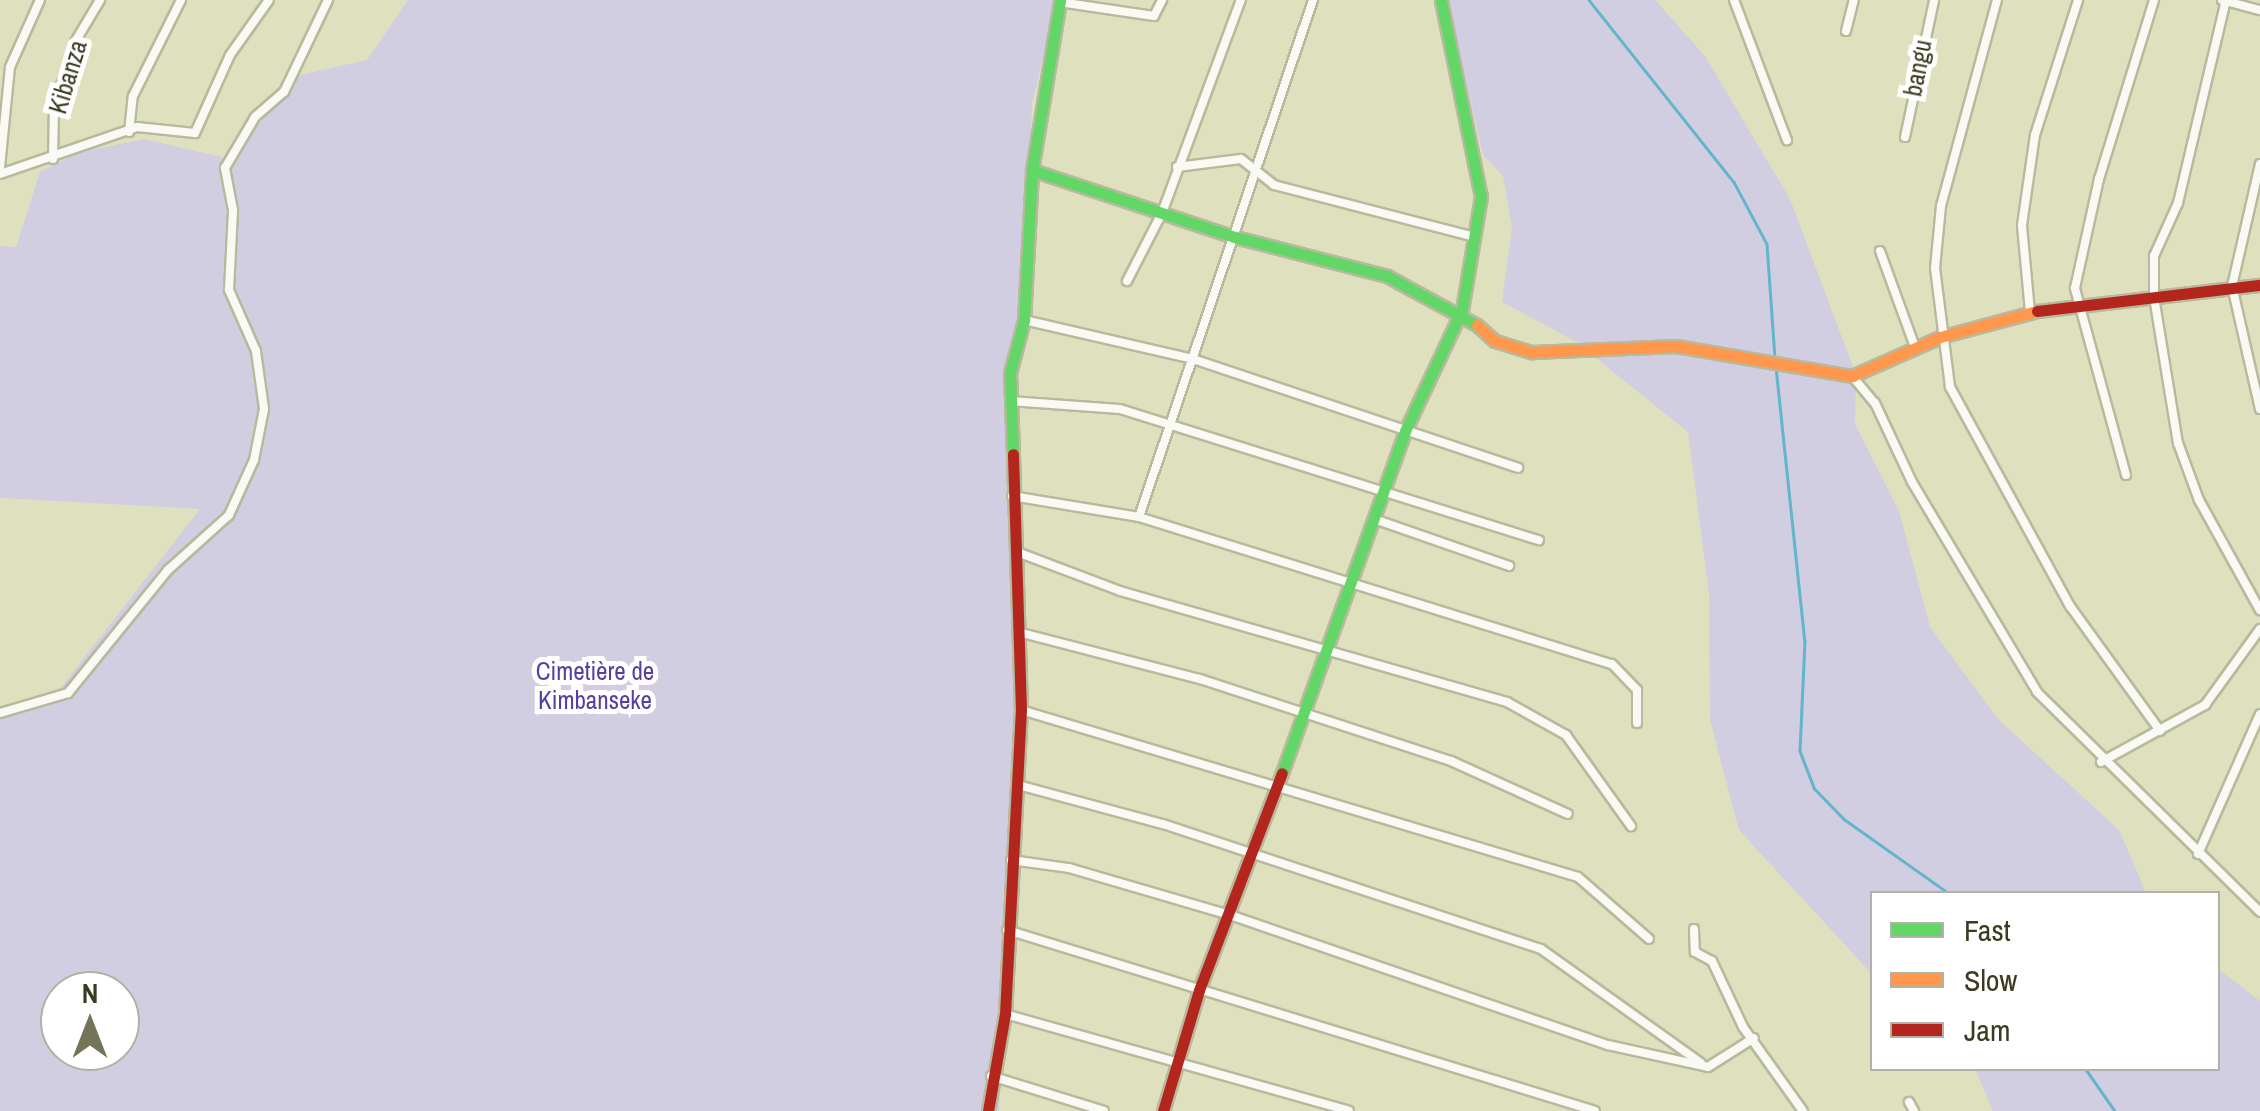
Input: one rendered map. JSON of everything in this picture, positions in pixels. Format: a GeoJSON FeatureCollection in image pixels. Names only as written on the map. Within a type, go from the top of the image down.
{"type":"FeatureCollection","features":[{"type":"Feature","properties":{"kind":"street"},"geometry":{"type":"LineString","coordinates":[[40,0],[10,67],[0,170],[53,159],[129,132],[195,133],[230,55],[268,0]]}},
{"type":"Feature","properties":{"kind":"street","name":"Kibanza"},"geometry":{"type":"LineString","coordinates":[[53,159],[54,106],[100,0]]}},
{"type":"Feature","properties":{"kind":"street"},"geometry":{"type":"LineString","coordinates":[[129,132],[133,96],[181,0]]}},
{"type":"Feature","properties":{"kind":"street"},"geometry":{"type":"LineString","coordinates":[[0,714],[68,693],[168,570],[229,515],[254,460],[264,409],[256,351],[229,290],[230,159],[256,116],[284,92],[328,0]]}},
{"type":"Feature","properties":{"kind":"street"},"geometry":{"type":"LineString","coordinates":[[988,1111],[991,1076],[1005,1014],[1006,930],[1018,785],[1021,710],[1010,401],[1024,320],[1032,170],[1059,1],[1154,16],[1162,0]]}},
{"type":"Feature","properties":{"kind":"street"},"geometry":{"type":"LineString","coordinates":[[1126,282],[1162,214],[1241,0]]}},
{"type":"Feature","properties":{"kind":"street"},"geometry":{"type":"LineString","coordinates":[[1139,517],[1260,175],[1313,0]]}},
{"type":"Feature","properties":{"kind":"street"},"geometry":{"type":"LineString","coordinates":[[1163,1111],[1198,990],[1256,855],[1274,782],[1322,648],[1354,587],[1405,431],[1462,310],[1481,197],[1440,0]]}},
{"type":"Feature","properties":{"kind":"street"},"geometry":{"type":"LineString","coordinates":[[1734,0],[1787,140]]}},
{"type":"Feature","properties":{"kind":"street"},"geometry":{"type":"LineString","coordinates":[[1846,31],[1854,0]]}},
{"type":"Feature","properties":{"kind":"street","name":"bangu"},"geometry":{"type":"LineString","coordinates":[[1904,137],[1934,0]]}},
{"type":"Feature","properties":{"kind":"street"},"geometry":{"type":"LineString","coordinates":[[1996,0],[1941,206],[1940,337],[1950,387],[2042,557],[2160,731]]}},
{"type":"Feature","properties":{"kind":"street"},"geometry":{"type":"LineString","coordinates":[[2030,312],[2022,225],[2035,135],[2078,0]]}},
{"type":"Feature","properties":{"kind":"street"},"geometry":{"type":"LineString","coordinates":[[2126,476],[2076,306],[2099,179],[2154,0]]}},
{"type":"Feature","properties":{"kind":"street"},"geometry":{"type":"LineString","coordinates":[[2260,10],[2224,0],[2178,203],[2154,256],[2154,296],[2178,443],[2199,500],[2260,610]]}},
{"type":"Feature","properties":{"kind":"street"},"geometry":{"type":"LineString","coordinates":[[1177,167],[1242,159],[1260,175],[1476,237]]}},
{"type":"Feature","properties":{"kind":"street"},"geometry":{"type":"LineString","coordinates":[[2260,164],[2232,286],[2260,409]]}},
{"type":"Feature","properties":{"kind":"street"},"geometry":{"type":"LineString","coordinates":[[1032,170],[1235,237],[1388,276],[1462,310],[1496,341],[1532,352],[1676,346],[1852,376],[1940,337],[2030,312],[2260,285]]}},
{"type":"Feature","properties":{"kind":"street"},"geometry":{"type":"LineString","coordinates":[[1880,251],[1916,350]]}},
{"type":"Feature","properties":{"kind":"street"},"geometry":{"type":"LineString","coordinates":[[1024,320],[1192,359],[1518,468]]}},
{"type":"Feature","properties":{"kind":"street"},"geometry":{"type":"LineString","coordinates":[[1852,376],[1875,402],[2023,671],[2101,762],[2260,912]]}},
{"type":"Feature","properties":{"kind":"street"},"geometry":{"type":"LineString","coordinates":[[1010,401],[1098,406],[1174,425],[1385,495],[1539,540]]}},
{"type":"Feature","properties":{"kind":"street"},"geometry":{"type":"LineString","coordinates":[[1012,496],[1139,517],[1354,587],[1612,664],[1637,690],[1637,723]]}},
{"type":"Feature","properties":{"kind":"street"},"geometry":{"type":"LineString","coordinates":[[1377,520],[1509,566]]}},
{"type":"Feature","properties":{"kind":"street"},"geometry":{"type":"LineString","coordinates":[[1016,552],[1050,570],[1535,714],[1566,735],[1631,826]]}},
{"type":"Feature","properties":{"kind":"street"},"geometry":{"type":"LineString","coordinates":[[2101,762],[2204,705],[2260,629]]}},
{"type":"Feature","properties":{"kind":"street"},"geometry":{"type":"LineString","coordinates":[[1018,632],[1300,712],[1451,761],[1568,814]]}},
{"type":"Feature","properties":{"kind":"street"},"geometry":{"type":"LineString","coordinates":[[1021,710],[1274,782],[1578,877],[1649,940]]}},
{"type":"Feature","properties":{"kind":"street"},"geometry":{"type":"LineString","coordinates":[[2198,854],[2250,745],[2260,714]]}},
{"type":"Feature","properties":{"kind":"street"},"geometry":{"type":"LineString","coordinates":[[2250,745],[2260,754]]}},
{"type":"Feature","properties":{"kind":"street"},"geometry":{"type":"LineString","coordinates":[[1018,785],[1256,855],[1542,949],[1708,1067]]}},
{"type":"Feature","properties":{"kind":"street"},"geometry":{"type":"LineString","coordinates":[[1011,860],[1069,868],[1230,915],[1608,1045],[1708,1067],[1754,1038]]}},
{"type":"Feature","properties":{"kind":"street"},"geometry":{"type":"LineString","coordinates":[[1694,929],[1695,952],[1712,962],[1754,1038],[1803,1111]]}},
{"type":"Feature","properties":{"kind":"street"},"geometry":{"type":"LineString","coordinates":[[1006,930],[1595,1111]]}},
{"type":"Feature","properties":{"kind":"street"},"geometry":{"type":"LineString","coordinates":[[1005,1014],[1349,1111]]}},
{"type":"Feature","properties":{"kind":"street"},"geometry":{"type":"LineString","coordinates":[[991,1076],[1104,1111]]}},
{"type":"Feature","properties":{"kind":"green space","name":"Cimetière de Kimbanseke"},"geometry":{"type":"Polygon","coordinates":[[[408,0],[1057,0],[1032,104],[1024,320],[1010,373],[1021,710],[999,1111],[0,1111],[0,708],[59,690],[200,509],[0,498],[0,246],[16,247],[40,172],[79,152],[145,139],[230,159],[300,75],[367,60],[408,0]]]}},
{"type":"Feature","properties":{"kind":"green space"},"geometry":{"type":"Polygon","coordinates":[[[1447,0],[1655,0],[1705,56],[1790,199],[1856,375],[1855,424],[1899,511],[1930,627],[1999,720],[2119,830],[2145,891],[1870,891],[1870,972],[1739,830],[1710,720],[1709,594],[1688,432],[1575,341],[1502,302],[1512,228],[1503,176],[1483,155],[1447,0]]]}},
{"type":"Feature","properties":{"kind":"green space"},"geometry":{"type":"Polygon","coordinates":[[[2220,971],[2260,1001],[2260,1111],[1993,1111],[1976,1071],[2220,1071],[2220,971]]]}},
{"type":"Feature","properties":{"kind":"waterway"},"geometry":{"type":"LineString","coordinates":[[1589,0],[1734,182],[1767,244],[1775,359]]}},
{"type":"Feature","properties":{"kind":"waterway"},"geometry":{"type":"LineString","coordinates":[[1776,367],[1805,641],[1800,751],[1814,788],[1844,819],[1946,891]]}},
{"type":"Feature","properties":{"kind":"waterway"},"geometry":{"type":"LineString","coordinates":[[2087,1071],[2115,1111]]}},
{"type":"Feature","properties":{"kind":"traffic: fast"},"geometry":{"type":"LineString","coordinates":[[1013,454],[1010,373],[1024,320],[1032,170],[1060,0]]}},
{"type":"Feature","properties":{"kind":"traffic: fast"},"geometry":{"type":"LineString","coordinates":[[1282,773],[1405,431],[1462,310],[1481,197],[1441,0]]}},
{"type":"Feature","properties":{"kind":"traffic: fast"},"geometry":{"type":"LineString","coordinates":[[1032,170],[1235,237],[1387,276],[1477,325]]}},
{"type":"Feature","properties":{"kind":"traffic: slow"},"geometry":{"type":"LineString","coordinates":[[1477,325],[1495,341],[1532,352],[1676,346],[1852,376],[1940,337],[2037,311]]}},
{"type":"Feature","properties":{"kind":"traffic: jam"},"geometry":{"type":"LineString","coordinates":[[2037,311],[2260,285]]}},
{"type":"Feature","properties":{"kind":"traffic: jam"},"geometry":{"type":"LineString","coordinates":[[988,1111],[1005,1014],[1021,710],[1013,454]]}},
{"type":"Feature","properties":{"kind":"traffic: jam"},"geometry":{"type":"LineString","coordinates":[[1163,1111],[1199,990],[1282,773]]}}]}
